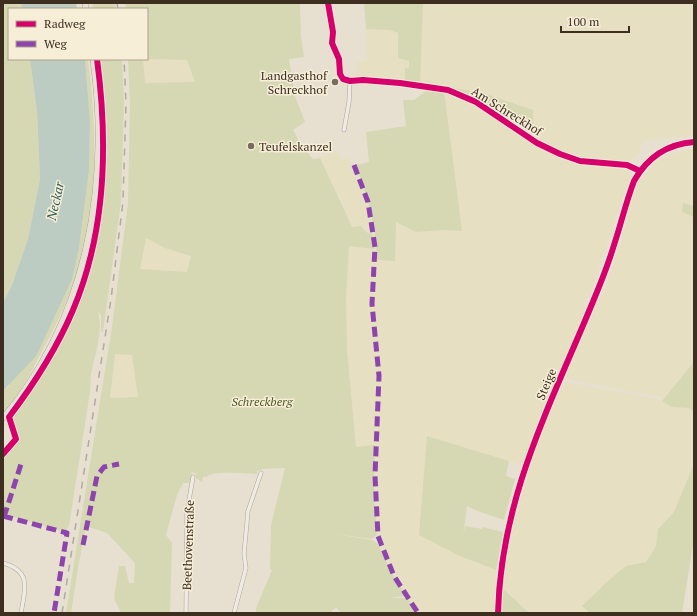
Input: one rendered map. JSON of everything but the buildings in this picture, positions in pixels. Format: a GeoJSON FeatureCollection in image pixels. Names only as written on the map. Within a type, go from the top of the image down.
{"type":"FeatureCollection","features":[{"type":"Feature","properties":{"kind":"main road"},"geometry":{"type":"LineString","coordinates":[[3,418],[42,361],[59,331],[80,274],[88,245],[95,204],[98,171],[98,112],[93,60]]}},
{"type":"Feature","properties":{"kind":"street"},"geometry":{"type":"LineString","coordinates":[[328,3],[333,32],[333,47],[339,59],[341,76],[350,81],[349,102],[344,130]]}},
{"type":"Feature","properties":{"kind":"street","name":"Am Schreckhof"},"geometry":{"type":"LineString","coordinates":[[350,81],[378,81],[448,90],[476,102],[538,143],[560,154],[580,161],[627,165],[640,171]]}},
{"type":"Feature","properties":{"kind":"street","name":"Steige"},"geometry":{"type":"LineString","coordinates":[[498,613],[499,586],[504,547],[514,498],[538,431],[607,267],[631,190],[640,171],[653,157],[674,146],[694,142]]}},
{"type":"Feature","properties":{"kind":"street"},"geometry":{"type":"LineString","coordinates":[[234,613],[246,568],[244,554],[248,511],[261,473]]}},
{"type":"Feature","properties":{"kind":"street","name":"Beethovenstraße"},"geometry":{"type":"LineString","coordinates":[[186,613],[187,512],[193,477]]}},
{"type":"Feature","properties":{"kind":"street"},"geometry":{"type":"LineString","coordinates":[[3,562],[14,565],[21,572],[26,584],[21,613]]}},
{"type":"Feature","properties":{"kind":"shaded area"},"geometry":{"type":"Polygon","coordinates":[[[423,3],[694,3],[694,136],[642,141],[639,154],[629,162],[591,160],[570,155],[556,149],[533,134],[532,110],[486,94],[420,83],[423,3]]]}},
{"type":"Feature","properties":{"kind":"shaded area"},"geometry":{"type":"Polygon","coordinates":[[[366,29],[390,30],[398,33],[398,58],[409,61],[409,68],[405,69],[405,81],[356,78],[355,62],[367,61],[366,29]]]}},
{"type":"Feature","properties":{"kind":"shaded area"},"geometry":{"type":"Polygon","coordinates":[[[148,59],[188,60],[195,82],[145,83],[143,60],[148,59]]]}},
{"type":"Feature","properties":{"kind":"shaded area"},"geometry":{"type":"Polygon","coordinates":[[[444,91],[452,92],[468,100],[550,152],[570,161],[626,168],[630,171],[630,177],[587,303],[584,302],[586,306],[522,465],[427,436],[460,556],[496,571],[495,613],[420,613],[387,558],[381,542],[377,507],[378,445],[356,447],[347,350],[346,298],[349,246],[374,249],[373,260],[395,261],[395,222],[416,232],[445,230],[462,231],[444,91]]]}},
{"type":"Feature","properties":{"kind":"shaded area"},"geometry":{"type":"Polygon","coordinates":[[[694,148],[694,206],[683,203],[682,212],[694,217],[694,362],[665,398],[564,378],[608,279],[622,237],[634,191],[640,180],[656,162],[668,155],[694,148]]]}},
{"type":"Feature","properties":{"kind":"shaded area"},"geometry":{"type":"Polygon","coordinates":[[[337,150],[342,160],[348,157],[365,195],[372,233],[366,232],[361,225],[352,227],[341,198],[334,189],[320,158],[337,150]]]}},
{"type":"Feature","properties":{"kind":"shaded area"},"geometry":{"type":"Polygon","coordinates":[[[146,238],[165,248],[191,256],[187,272],[140,269],[146,238]]]}},
{"type":"Feature","properties":{"kind":"shaded area"},"geometry":{"type":"Polygon","coordinates":[[[115,354],[132,355],[139,394],[138,397],[110,398],[115,354]]]}},
{"type":"Feature","properties":{"kind":"shaded area"},"geometry":{"type":"Polygon","coordinates":[[[563,382],[653,398],[672,407],[689,408],[694,412],[694,464],[674,512],[658,529],[656,546],[646,562],[626,566],[609,580],[582,606],[590,613],[531,613],[502,588],[504,566],[510,533],[524,486],[544,424],[563,382]]]}},
{"type":"Feature","properties":{"kind":"green space"},"geometry":{"type":"Polygon","coordinates":[[[3,3],[21,3],[22,8],[8,8],[8,60],[30,60],[37,111],[40,179],[28,239],[12,285],[3,303],[3,3]]]}},
{"type":"Feature","properties":{"kind":"green space"},"geometry":{"type":"Polygon","coordinates":[[[92,3],[115,3],[116,8],[93,8],[92,3]]]}},
{"type":"Feature","properties":{"kind":"green space","name":"Schreckberg"},"geometry":{"type":"Polygon","coordinates":[[[125,3],[300,3],[301,36],[304,57],[289,59],[295,96],[305,122],[293,130],[302,146],[313,159],[320,158],[352,227],[361,226],[366,232],[373,235],[374,249],[349,246],[346,298],[347,350],[356,447],[375,445],[374,493],[377,535],[372,539],[329,533],[372,540],[378,544],[392,574],[407,596],[390,598],[408,598],[416,613],[341,613],[336,607],[330,613],[256,613],[256,608],[272,570],[270,569],[271,525],[285,468],[263,469],[257,471],[257,474],[230,473],[210,475],[203,477],[202,482],[196,478],[195,473],[191,472],[193,477],[192,483],[183,483],[177,495],[166,535],[172,543],[170,613],[121,613],[114,598],[119,566],[125,566],[129,583],[134,583],[135,563],[107,533],[86,526],[71,613],[66,613],[112,327],[128,203],[130,104],[128,60],[143,60],[145,83],[195,82],[187,60],[148,59],[148,8],[126,8],[125,3]],[[146,238],[140,269],[187,272],[191,256],[165,248],[146,238]],[[115,354],[110,398],[138,397],[132,355],[115,354]]]}},
{"type":"Feature","properties":{"kind":"green space"},"geometry":{"type":"Polygon","coordinates":[[[364,3],[423,3],[420,83],[405,81],[405,68],[409,68],[409,61],[398,58],[398,33],[390,30],[366,29],[364,3]]]}},
{"type":"Feature","properties":{"kind":"green space"},"geometry":{"type":"Polygon","coordinates":[[[85,60],[88,60],[91,86],[94,169],[89,223],[83,250],[73,285],[57,322],[25,382],[3,413],[3,391],[8,387],[79,248],[89,171],[90,121],[85,60]]]}},
{"type":"Feature","properties":{"kind":"green space"},"geometry":{"type":"Polygon","coordinates":[[[99,60],[122,60],[124,103],[121,202],[103,332],[101,332],[101,315],[98,311],[100,326],[98,341],[91,373],[90,392],[69,526],[65,532],[3,514],[3,456],[17,439],[12,417],[48,361],[72,317],[88,272],[100,212],[103,182],[104,120],[99,60]]]}},
{"type":"Feature","properties":{"kind":"green space"},"geometry":{"type":"Polygon","coordinates":[[[447,87],[486,94],[533,110],[533,134],[487,105],[447,87]]]}},
{"type":"Feature","properties":{"kind":"green space"},"geometry":{"type":"Polygon","coordinates":[[[426,91],[444,91],[462,231],[445,230],[416,232],[396,222],[395,261],[377,260],[373,223],[364,188],[355,165],[369,162],[366,132],[406,126],[403,100],[414,100],[426,91]]]}},
{"type":"Feature","properties":{"kind":"green space"},"geometry":{"type":"Polygon","coordinates":[[[683,203],[694,206],[694,217],[682,212],[683,203]]]}},
{"type":"Feature","properties":{"kind":"green space"},"geometry":{"type":"Polygon","coordinates":[[[694,362],[694,412],[689,408],[672,407],[662,401],[694,362]]]}},
{"type":"Feature","properties":{"kind":"green space"},"geometry":{"type":"Polygon","coordinates":[[[427,436],[509,461],[506,476],[515,479],[504,520],[467,506],[463,537],[465,526],[482,529],[482,527],[503,532],[496,570],[460,556],[419,535],[427,436]]]}},
{"type":"Feature","properties":{"kind":"green space"},"geometry":{"type":"Polygon","coordinates":[[[694,464],[694,539],[682,613],[590,613],[582,606],[609,580],[626,566],[646,562],[656,546],[658,529],[674,512],[694,464]]]}},
{"type":"Feature","properties":{"kind":"green space"},"geometry":{"type":"Polygon","coordinates":[[[502,588],[527,611],[531,613],[499,613],[502,588]]]}},
{"type":"Feature","properties":{"kind":"water"},"geometry":{"type":"Polygon","coordinates":[[[21,3],[76,3],[77,8],[22,8],[21,3]]]}},
{"type":"Feature","properties":{"kind":"water","name":"Neckar"},"geometry":{"type":"Polygon","coordinates":[[[30,60],[85,60],[90,121],[89,171],[79,248],[72,279],[36,356],[3,391],[3,303],[12,285],[28,239],[40,179],[37,111],[30,60]]]}},
{"type":"Feature","properties":{"kind":"railway"},"geometry":{"type":"LineString","coordinates":[[117,3],[118,8]]}},
{"type":"Feature","properties":{"kind":"railway"},"geometry":{"type":"LineString","coordinates":[[62,613],[111,299],[123,202],[126,104],[124,60]]}},
{"type":"Feature","properties":{"kind":"marked path"},"geometry":{"type":"LineString","coordinates":[[354,165],[368,202],[375,247],[372,304],[379,376],[375,476],[378,536],[394,576],[418,613]]}},
{"type":"Feature","properties":{"kind":"marked path"},"geometry":{"type":"LineString","coordinates":[[4,517],[22,461]]}},
{"type":"Feature","properties":{"kind":"marked path"},"geometry":{"type":"LineString","coordinates":[[83,545],[97,476],[104,467],[119,464]]}},
{"type":"Feature","properties":{"kind":"marked path"},"geometry":{"type":"LineString","coordinates":[[3,516],[67,533],[54,613]]}},
{"type":"Feature","properties":{"kind":"cycle path"},"geometry":{"type":"LineString","coordinates":[[328,3],[333,32],[332,43],[339,59],[340,74],[343,79],[350,81],[363,80],[400,83],[448,90],[476,102],[537,143],[560,154],[580,161],[627,165],[640,171]]}},
{"type":"Feature","properties":{"kind":"cycle path"},"geometry":{"type":"LineString","coordinates":[[3,454],[16,439],[9,417],[36,379],[67,324],[84,280],[92,250],[102,186],[103,154],[103,122],[97,60]]}},
{"type":"Feature","properties":{"kind":"cycle path"},"geometry":{"type":"LineString","coordinates":[[498,613],[501,571],[508,531],[518,492],[544,417],[604,275],[634,181],[645,165],[659,154],[675,146],[694,142]]}},
{"type":"Feature","properties":{"kind":"place","name":"Landgasthof Schreckhof"},"geometry":{"type":"Point","coordinates":[335,82]}},
{"type":"Feature","properties":{"kind":"place","name":"Teufelskanzel"},"geometry":{"type":"Point","coordinates":[251,146]}}]}
